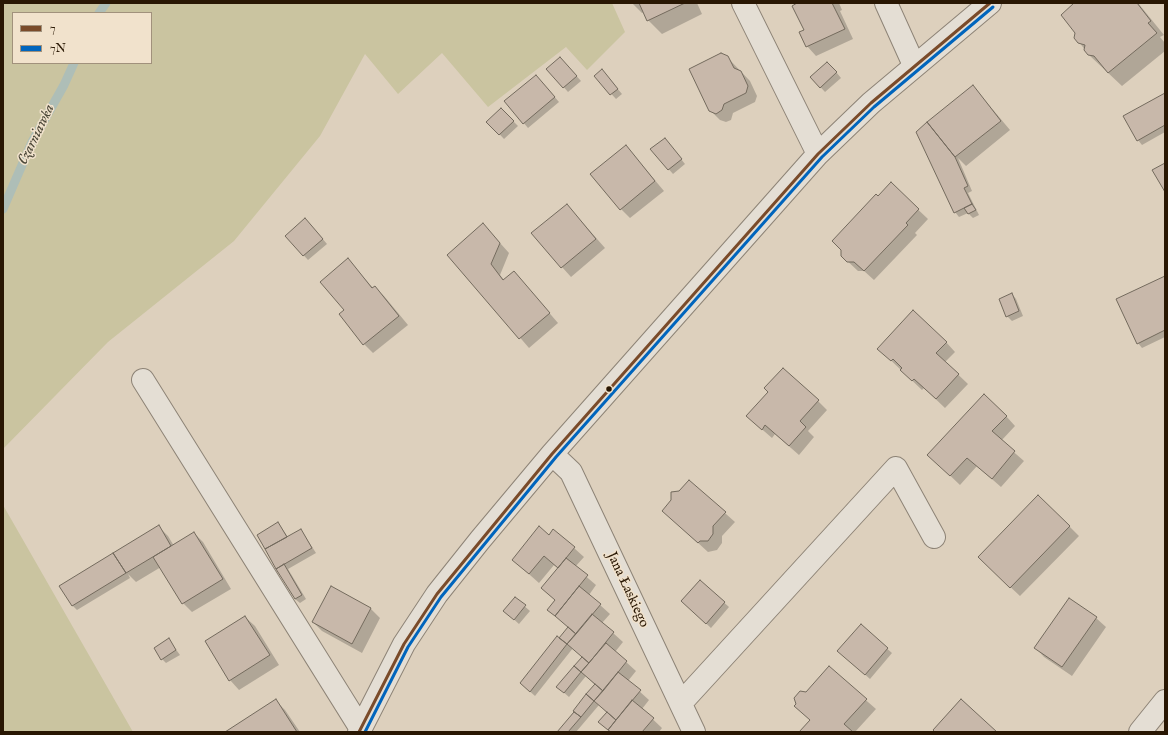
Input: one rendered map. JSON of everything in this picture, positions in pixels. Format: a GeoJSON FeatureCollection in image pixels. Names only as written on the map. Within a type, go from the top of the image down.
{"type":"FeatureCollection","features":[{"type":"Feature","properties":{"kind":"street"},"geometry":{"type":"LineString","coordinates":[[743,3],[818,154]]}},
{"type":"Feature","properties":{"kind":"street"},"geometry":{"type":"LineString","coordinates":[[886,3],[914,65]]}},
{"type":"Feature","properties":{"kind":"street"},"geometry":{"type":"LineString","coordinates":[[360,730],[404,644],[437,594],[552,454],[818,154],[871,102],[990,3]]}},
{"type":"Feature","properties":{"kind":"street"},"geometry":{"type":"LineString","coordinates":[[144,380],[360,730]]}},
{"type":"Feature","properties":{"kind":"street","name":"Jana Łaskiego"},"geometry":{"type":"LineString","coordinates":[[552,454],[571,472],[694,732]]}},
{"type":"Feature","properties":{"kind":"street"},"geometry":{"type":"LineString","coordinates":[[681,703],[896,468],[934,537]]}},
{"type":"Feature","properties":{"kind":"street"},"geometry":{"type":"LineString","coordinates":[[1140,732],[1165,701]]}},
{"type":"Feature","properties":{"kind":"shaded area"},"geometry":{"type":"Polygon","coordinates":[[[3,3],[612,3],[625,32],[587,70],[566,47],[488,107],[442,53],[398,94],[365,54],[320,136],[234,241],[108,342],[3,449],[3,3]]]}},
{"type":"Feature","properties":{"kind":"shaded area"},"geometry":{"type":"Polygon","coordinates":[[[3,505],[133,732],[3,732],[3,505]]]}},
{"type":"Feature","properties":{"kind":"building"},"geometry":{"type":"Polygon","coordinates":[[[639,3],[685,3],[647,21],[639,3]]]}},
{"type":"Feature","properties":{"kind":"building"},"geometry":{"type":"Polygon","coordinates":[[[797,3],[832,3],[845,29],[806,47],[799,32],[804,30],[792,6],[797,3]]]}},
{"type":"Feature","properties":{"kind":"building"},"geometry":{"type":"Polygon","coordinates":[[[1074,3],[1137,3],[1151,21],[1148,23],[1157,33],[1108,73],[1094,56],[1088,55],[1084,50],[1085,45],[1078,43],[1074,38],[1075,33],[1061,15],[1074,3]]]}},
{"type":"Feature","properties":{"kind":"building"},"geometry":{"type":"Polygon","coordinates":[[[721,53],[728,56],[734,68],[741,71],[748,86],[746,93],[724,104],[722,110],[716,114],[709,111],[689,69],[721,53]]]}},
{"type":"Feature","properties":{"kind":"building"},"geometry":{"type":"Polygon","coordinates":[[[560,57],[577,76],[563,88],[546,69],[560,57]]]}},
{"type":"Feature","properties":{"kind":"building"},"geometry":{"type":"Polygon","coordinates":[[[827,62],[837,72],[820,88],[810,77],[827,62]]]}},
{"type":"Feature","properties":{"kind":"building"},"geometry":{"type":"Polygon","coordinates":[[[602,69],[618,89],[610,95],[594,76],[602,69]]]}},
{"type":"Feature","properties":{"kind":"building"},"geometry":{"type":"Polygon","coordinates":[[[536,75],[555,97],[523,124],[504,101],[536,75]]]}},
{"type":"Feature","properties":{"kind":"building"},"geometry":{"type":"Polygon","coordinates":[[[973,85],[1001,121],[955,157],[927,122],[973,85]]]}},
{"type":"Feature","properties":{"kind":"building"},"geometry":{"type":"Polygon","coordinates":[[[1165,93],[1165,125],[1137,141],[1123,116],[1165,93]]]}},
{"type":"Feature","properties":{"kind":"building"},"geometry":{"type":"Polygon","coordinates":[[[501,108],[514,121],[499,135],[486,122],[501,108]]]}},
{"type":"Feature","properties":{"kind":"building"},"geometry":{"type":"Polygon","coordinates":[[[927,122],[955,157],[968,186],[964,188],[972,204],[954,213],[916,132],[927,122]]]}},
{"type":"Feature","properties":{"kind":"building"},"geometry":{"type":"Polygon","coordinates":[[[665,138],[682,159],[668,170],[650,149],[665,138]]]}},
{"type":"Feature","properties":{"kind":"building"},"geometry":{"type":"Polygon","coordinates":[[[626,145],[655,181],[620,210],[590,174],[626,145]]]}},
{"type":"Feature","properties":{"kind":"building"},"geometry":{"type":"Polygon","coordinates":[[[1165,163],[1165,192],[1152,170],[1165,163]]]}},
{"type":"Feature","properties":{"kind":"building"},"geometry":{"type":"Polygon","coordinates":[[[891,182],[919,209],[906,223],[908,225],[864,271],[854,262],[847,262],[841,256],[841,250],[832,241],[876,194],[878,196],[891,182]]]}},
{"type":"Feature","properties":{"kind":"building"},"geometry":{"type":"Polygon","coordinates":[[[567,204],[596,239],[561,268],[531,233],[567,204]]]}},
{"type":"Feature","properties":{"kind":"building"},"geometry":{"type":"Polygon","coordinates":[[[972,204],[976,210],[968,214],[964,208],[972,204]]]}},
{"type":"Feature","properties":{"kind":"building"},"geometry":{"type":"Polygon","coordinates":[[[305,218],[323,239],[303,256],[285,236],[305,218]]]}},
{"type":"Feature","properties":{"kind":"building"},"geometry":{"type":"Polygon","coordinates":[[[483,223],[500,243],[491,264],[503,280],[514,271],[550,313],[519,339],[447,255],[483,223]]]}},
{"type":"Feature","properties":{"kind":"building"},"geometry":{"type":"Polygon","coordinates":[[[348,258],[372,288],[375,286],[399,316],[363,345],[339,314],[344,310],[320,282],[348,258]]]}},
{"type":"Feature","properties":{"kind":"building"},"geometry":{"type":"Polygon","coordinates":[[[1165,276],[1165,330],[1137,344],[1116,299],[1165,276]]]}},
{"type":"Feature","properties":{"kind":"building"},"geometry":{"type":"Polygon","coordinates":[[[1012,293],[1019,311],[1006,317],[999,299],[1012,293]]]}},
{"type":"Feature","properties":{"kind":"building"},"geometry":{"type":"Polygon","coordinates":[[[913,310],[947,342],[936,353],[959,374],[936,399],[914,379],[912,381],[900,370],[902,368],[893,359],[891,361],[877,349],[913,310]]]}},
{"type":"Feature","properties":{"kind":"building"},"geometry":{"type":"Polygon","coordinates":[[[783,368],[819,400],[800,421],[806,427],[789,446],[765,425],[762,430],[746,416],[768,392],[764,388],[783,368]]]}},
{"type":"Feature","properties":{"kind":"building"},"geometry":{"type":"Polygon","coordinates":[[[984,394],[1007,416],[992,431],[1015,451],[992,479],[967,458],[950,476],[927,455],[984,394]]]}},
{"type":"Feature","properties":{"kind":"building"},"geometry":{"type":"Polygon","coordinates":[[[689,480],[726,512],[713,526],[713,534],[708,541],[700,541],[698,543],[662,511],[671,500],[671,492],[679,491],[689,480]]]}},
{"type":"Feature","properties":{"kind":"building"},"geometry":{"type":"Polygon","coordinates":[[[1038,495],[1070,526],[1010,588],[978,557],[1038,495]]]}},
{"type":"Feature","properties":{"kind":"building"},"geometry":{"type":"Polygon","coordinates":[[[278,522],[287,537],[265,549],[257,535],[278,522]]]}},
{"type":"Feature","properties":{"kind":"building"},"geometry":{"type":"Polygon","coordinates":[[[159,525],[171,546],[126,573],[113,553],[159,525]]]}},
{"type":"Feature","properties":{"kind":"building"},"geometry":{"type":"Polygon","coordinates":[[[539,526],[549,535],[553,529],[575,547],[558,568],[544,556],[529,574],[512,560],[539,526]]]}},
{"type":"Feature","properties":{"kind":"building"},"geometry":{"type":"Polygon","coordinates":[[[301,529],[312,548],[276,569],[265,549],[301,529]]]}},
{"type":"Feature","properties":{"kind":"building"},"geometry":{"type":"Polygon","coordinates":[[[194,532],[223,579],[182,604],[153,557],[194,532]]]}},
{"type":"Feature","properties":{"kind":"building"},"geometry":{"type":"Polygon","coordinates":[[[113,553],[126,573],[72,606],[59,586],[113,553]]]}},
{"type":"Feature","properties":{"kind":"building"},"geometry":{"type":"Polygon","coordinates":[[[566,558],[588,575],[555,616],[547,610],[555,600],[541,588],[566,558]]]}},
{"type":"Feature","properties":{"kind":"building"},"geometry":{"type":"Polygon","coordinates":[[[284,564],[302,595],[295,599],[276,569],[284,564]]]}},
{"type":"Feature","properties":{"kind":"building"},"geometry":{"type":"Polygon","coordinates":[[[700,580],[725,602],[706,624],[681,601],[700,580]]]}},
{"type":"Feature","properties":{"kind":"building"},"geometry":{"type":"Polygon","coordinates":[[[331,586],[371,608],[352,644],[312,622],[331,586]]]}},
{"type":"Feature","properties":{"kind":"building"},"geometry":{"type":"Polygon","coordinates":[[[579,586],[601,604],[576,634],[555,616],[579,586]]]}},
{"type":"Feature","properties":{"kind":"building"},"geometry":{"type":"Polygon","coordinates":[[[515,597],[526,605],[514,620],[503,611],[515,597]]]}},
{"type":"Feature","properties":{"kind":"building"},"geometry":{"type":"Polygon","coordinates":[[[1069,598],[1097,617],[1062,667],[1034,648],[1069,598]]]}},
{"type":"Feature","properties":{"kind":"building"},"geometry":{"type":"Polygon","coordinates":[[[592,614],[614,632],[589,663],[567,644],[592,614]]]}},
{"type":"Feature","properties":{"kind":"building"},"geometry":{"type":"Polygon","coordinates":[[[245,616],[270,655],[229,681],[205,641],[245,616]]]}},
{"type":"Feature","properties":{"kind":"building"},"geometry":{"type":"Polygon","coordinates":[[[861,624],[888,648],[865,675],[837,651],[861,624]]]}},
{"type":"Feature","properties":{"kind":"building"},"geometry":{"type":"Polygon","coordinates":[[[568,627],[576,634],[567,644],[559,638],[568,627]]]}},
{"type":"Feature","properties":{"kind":"building"},"geometry":{"type":"Polygon","coordinates":[[[557,636],[567,644],[530,692],[520,683],[557,636]]]}},
{"type":"Feature","properties":{"kind":"building"},"geometry":{"type":"Polygon","coordinates":[[[169,638],[176,650],[161,660],[154,648],[169,638]]]}},
{"type":"Feature","properties":{"kind":"building"},"geometry":{"type":"Polygon","coordinates":[[[606,643],[627,661],[603,691],[581,672],[606,643]]]}},
{"type":"Feature","properties":{"kind":"building"},"geometry":{"type":"Polygon","coordinates":[[[582,657],[589,663],[581,672],[574,666],[582,657]]]}},
{"type":"Feature","properties":{"kind":"building"},"geometry":{"type":"Polygon","coordinates":[[[574,666],[581,672],[564,693],[556,687],[574,666]]]}},
{"type":"Feature","properties":{"kind":"building"},"geometry":{"type":"Polygon","coordinates":[[[829,666],[867,699],[844,724],[853,732],[799,732],[810,720],[794,706],[796,704],[794,698],[800,691],[806,692],[829,666]]]}},
{"type":"Feature","properties":{"kind":"building"},"geometry":{"type":"Polygon","coordinates":[[[618,672],[641,690],[616,720],[594,701],[618,672]]]}},
{"type":"Feature","properties":{"kind":"building"},"geometry":{"type":"Polygon","coordinates":[[[595,684],[603,691],[594,701],[586,694],[595,684]]]}},
{"type":"Feature","properties":{"kind":"building"},"geometry":{"type":"Polygon","coordinates":[[[586,694],[594,701],[581,717],[573,711],[586,694]]]}},
{"type":"Feature","properties":{"kind":"building"},"geometry":{"type":"Polygon","coordinates":[[[276,699],[297,732],[225,732],[276,699]]]}},
{"type":"Feature","properties":{"kind":"building"},"geometry":{"type":"Polygon","coordinates":[[[961,699],[997,732],[935,732],[933,730],[961,699]]]}},
{"type":"Feature","properties":{"kind":"building"},"geometry":{"type":"Polygon","coordinates":[[[632,700],[654,718],[642,732],[611,732],[608,730],[632,700]]]}},
{"type":"Feature","properties":{"kind":"building"},"geometry":{"type":"Polygon","coordinates":[[[574,712],[581,717],[568,732],[557,732],[574,712]]]}},
{"type":"Feature","properties":{"kind":"building"},"geometry":{"type":"Polygon","coordinates":[[[607,712],[616,720],[608,730],[598,722],[607,712]]]}},
{"type":"Feature","properties":{"kind":"waterway","name":"Czarniawka"},"geometry":{"type":"LineString","coordinates":[[100,12],[106,3]]}},
{"type":"Feature","properties":{"kind":"waterway","name":"Czarniawka"},"geometry":{"type":"LineString","coordinates":[[3,209],[32,142],[64,85],[74,64]]}},
{"type":"Feature","properties":{"kind":"transit line","name":"7"},"geometry":{"type":"LineString","coordinates":[[359,732],[404,644],[437,594],[552,454],[818,154],[871,103],[990,3]]}},
{"type":"Feature","properties":{"kind":"transit line","name":"7N"},"geometry":{"type":"LineString","coordinates":[[365,732],[408,647],[441,597],[556,457],[822,157],[874,107],[993,7]]}}]}
